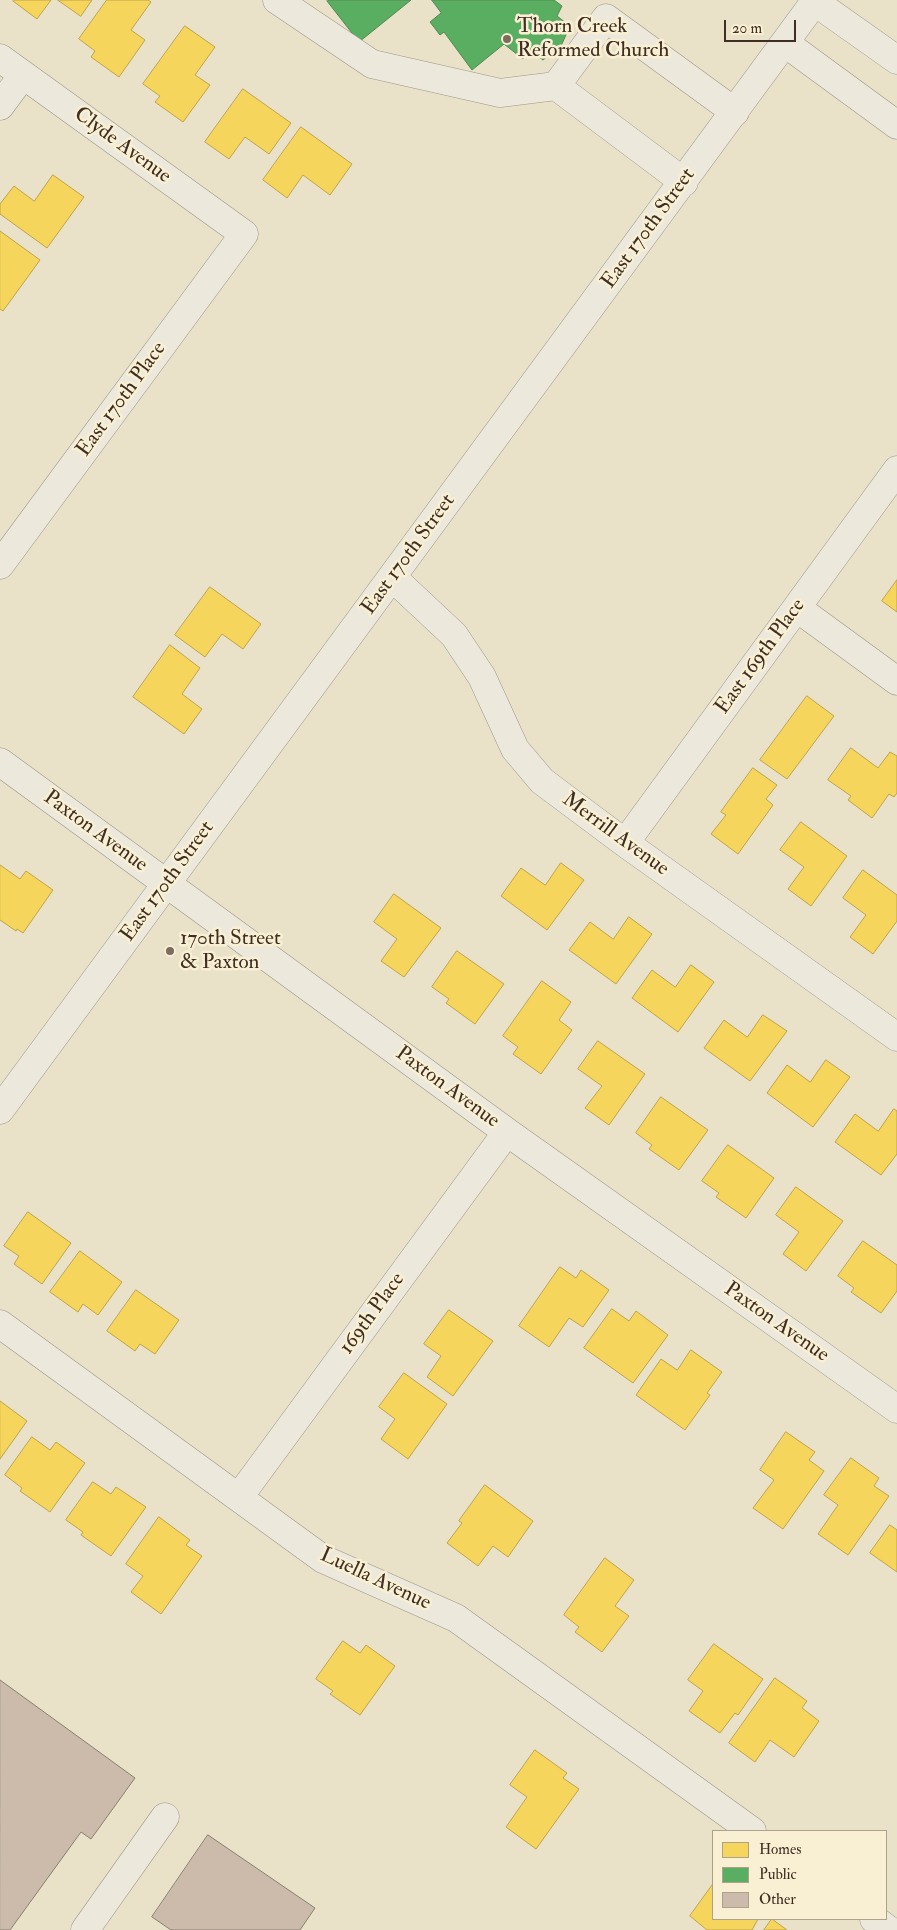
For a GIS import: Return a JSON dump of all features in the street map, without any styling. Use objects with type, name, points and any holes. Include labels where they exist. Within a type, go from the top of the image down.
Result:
[{"type":"street","points":[[277,0],[372,64],[500,93],[556,86],[684,182]]},
{"type":"street","points":[[816,1],[897,60]]},
{"type":"street","name":"East 170th Street","points":[[0,1110],[816,1]]},
{"type":"street","points":[[556,86],[604,9],[735,112]]},
{"type":"street","points":[[785,43],[897,125]]},
{"type":"street","name":"Clyde Avenue","points":[[0,58],[244,234]]},
{"type":"street","points":[[0,106],[23,75]]},
{"type":"street","name":"East 170th Place","points":[[0,565],[244,234]]},
{"type":"street","name":"East 169th Place","points":[[625,843],[897,470]]},
{"type":"street","name":"Merrill Avenue","points":[[392,577],[454,635],[482,677],[515,749],[542,781],[625,843],[897,1037]]},
{"type":"street","points":[[797,608],[897,680]]},
{"type":"street","name":"Paxton Avenue","points":[[0,762],[507,1132],[897,1409]]},
{"type":"street","name":"169th Place","points":[[239,1496],[507,1132]]},
{"type":"street","name":"Luella Avenue","points":[[0,1324],[239,1496],[323,1559],[456,1618],[751,1830]]},
{"type":"street","points":[[85,1930],[165,1816]]},
{"type":"street","points":[[875,1920],[889,1930]]},
{"type":"building: Homes","points":[[14,0],[51,0],[37,19]]},
{"type":"building: Homes","points":[[58,0],[92,0],[81,16]]},
{"type":"building: Homes","points":[[107,0],[148,0],[151,2],[131,30],[145,40],[119,77],[91,57],[95,51],[79,39]]},
{"type":"building: Homes","points":[[185,26],[215,47],[195,75],[210,85],[183,122],[155,102],[160,96],[143,84]]},
{"type":"building: Homes","points":[[243,89],[291,123],[269,154],[245,137],[229,159],[205,142]]},
{"type":"building: Homes","points":[[301,127],[352,164],[330,195],[303,175],[287,198],[263,180]]},
{"type":"building: Homes","points":[[53,175],[84,197],[47,248],[0,214],[0,204],[14,186],[34,201]]},
{"type":"building: Homes","points":[[0,231],[40,260],[3,311],[0,309]]},
{"type":"building: Homes","points":[[897,580],[897,612],[882,601]]},
{"type":"building: Homes","points":[[210,587],[261,624],[243,649],[222,634],[205,657],[175,635]]},
{"type":"building: Homes","points":[[170,645],[200,668],[182,694],[202,709],[184,734],[133,697]]},
{"type":"building: Homes","points":[[807,696],[834,716],[787,779],[760,760]]},
{"type":"building: Homes","points":[[851,748],[878,768],[890,752],[897,756],[897,793],[894,797],[889,794],[872,818],[848,800],[851,796],[828,780]]},
{"type":"building: Homes","points":[[753,768],[777,785],[766,799],[773,805],[738,854],[711,834],[726,815],[721,812]]},
{"type":"building: Homes","points":[[801,822],[847,856],[811,906],[788,889],[804,867],[780,850]]},
{"type":"building: Homes","points":[[561,863],[584,880],[547,930],[501,896],[521,868],[545,885]]},
{"type":"building: Homes","points":[[0,865],[20,879],[26,871],[53,890],[23,933],[17,929],[16,931],[0,920]]},
{"type":"building: Homes","points":[[863,870],[897,895],[897,921],[873,954],[850,937],[866,915],[843,898]]},
{"type":"building: Homes","points":[[394,894],[441,928],[404,977],[381,961],[397,939],[374,922]]},
{"type":"building: Homes","points":[[629,917],[652,934],[616,984],[569,950],[590,922],[613,939]]},
{"type":"building: Homes","points":[[457,951],[504,984],[475,1024],[446,1003],[449,999],[432,987]]},
{"type":"building: Homes","points":[[691,965],[714,982],[678,1032],[632,998],[652,970],[675,987]]},
{"type":"building: Homes","points":[[542,981],[571,1002],[559,1020],[572,1030],[541,1074],[513,1054],[518,1047],[503,1036]]},
{"type":"building: Homes","points":[[763,1015],[787,1031],[750,1081],[704,1048],[724,1020],[747,1037]]},
{"type":"building: Homes","points":[[598,1041],[645,1074],[609,1125],[585,1108],[602,1086],[578,1069]]},
{"type":"building: Homes","points":[[826,1060],[850,1077],[813,1127],[767,1093],[787,1065],[810,1082]]},
{"type":"building: Homes","points":[[661,1097],[708,1130],[679,1170],[649,1149],[652,1145],[636,1133]]},
{"type":"building: Homes","points":[[894,1109],[897,1111],[897,1154],[881,1175],[835,1142],[855,1114],[878,1131]]},
{"type":"building: Homes","points":[[728,1145],[774,1178],[746,1218],[716,1197],[719,1193],[702,1181]]},
{"type":"building: Homes","points":[[796,1187],[843,1221],[806,1271],[783,1254],[799,1232],[776,1215]]},
{"type":"building: Homes","points":[[28,1212],[71,1243],[42,1284],[14,1264],[19,1256],[4,1246]]},
{"type":"building: Homes","points":[[863,1241],[897,1265],[897,1291],[881,1313],[851,1292],[854,1288],[838,1276]]},
{"type":"building: Homes","points":[[80,1251],[122,1282],[98,1315],[83,1304],[78,1312],[50,1292]]},
{"type":"building: Homes","points":[[560,1267],[576,1278],[581,1270],[609,1290],[583,1327],[569,1318],[549,1347],[519,1326]]},
{"type":"building: Homes","points":[[136,1290],[179,1320],[155,1354],[140,1344],[135,1351],[107,1331]]},
{"type":"building: Homes","points":[[612,1309],[629,1321],[636,1311],[668,1335],[633,1383],[584,1348]]},
{"type":"building: Homes","points":[[449,1310],[493,1341],[453,1396],[427,1377],[441,1356],[424,1344]]},
{"type":"building: Homes","points":[[691,1350],[722,1372],[707,1393],[710,1395],[685,1430],[636,1395],[661,1359],[677,1370]]},
{"type":"building: Homes","points":[[404,1373],[447,1404],[408,1459],[381,1439],[395,1419],[379,1407]]},
{"type":"building: Homes","points":[[0,1401],[27,1421],[0,1459]]},
{"type":"building: Homes","points":[[786,1432],[815,1452],[809,1460],[824,1471],[783,1529],[753,1508],[774,1480],[760,1470]]},
{"type":"building: Homes","points":[[32,1437],[50,1450],[56,1442],[85,1463],[50,1512],[20,1491],[22,1488],[5,1475]]},
{"type":"building: Homes","points":[[851,1458],[879,1478],[874,1486],[889,1496],[848,1555],[818,1534],[838,1505],[824,1495]]},
{"type":"building: Homes","points":[[93,1482],[111,1494],[116,1487],[146,1507],[111,1556],[81,1535],[83,1532],[66,1520]]},
{"type":"building: Homes","points":[[485,1485],[533,1521],[508,1557],[493,1546],[478,1566],[447,1543],[462,1523],[459,1521]]},
{"type":"building: Homes","points":[[159,1517],[190,1540],[186,1545],[202,1556],[161,1614],[131,1592],[143,1576],[126,1564]]},
{"type":"building: Homes","points":[[890,1525],[897,1530],[897,1572],[870,1553]]},
{"type":"building: Homes","points":[[605,1558],[634,1580],[615,1606],[629,1616],[602,1652],[575,1632],[579,1627],[564,1615]]},
{"type":"building: Homes","points":[[343,1641],[360,1653],[366,1645],[395,1666],[360,1715],[330,1694],[333,1691],[316,1679]]},
{"type":"building: Homes","points":[[714,1644],[763,1679],[738,1715],[735,1713],[720,1733],[689,1711],[703,1691],[688,1680]]},
{"type":"building: Homes","points":[[775,1678],[807,1701],[802,1708],[819,1721],[794,1757],[770,1740],[755,1762],[729,1743]]},
{"type":"building: Homes","points":[[535,1750],[567,1773],[563,1778],[579,1789],[536,1849],[506,1827],[527,1797],[510,1785]]},
{"type":"building: Homes","points":[[712,1885],[712,1920],[757,1920],[752,1930],[707,1930],[690,1916]]},
{"type":"building: Homes","points":[[771,1920],[773,1920],[787,1930],[764,1930]]},
{"type":"building: Public","points":[[328,0],[411,0],[359,42]]},
{"type":"building: Public","name":"Thorn Creek Reformed Church","points":[[432,0],[554,0],[562,6],[557,16],[570,26],[561,46],[543,60],[531,51],[523,59],[504,44],[472,70],[444,32],[440,35],[430,22],[441,13]]},
{"type":"building: Other","points":[[0,1680],[135,1778],[91,1839],[81,1832],[10,1930],[0,1930]]},
{"type":"building: Other","points":[[208,1835],[315,1908],[300,1930],[171,1930],[152,1917]]},
{"type":"place","name":"Thorn Creek Reformed Church","points":[[507,39]]},
{"type":"place","name":"170th Street & Paxton","points":[[170,951]]}]
